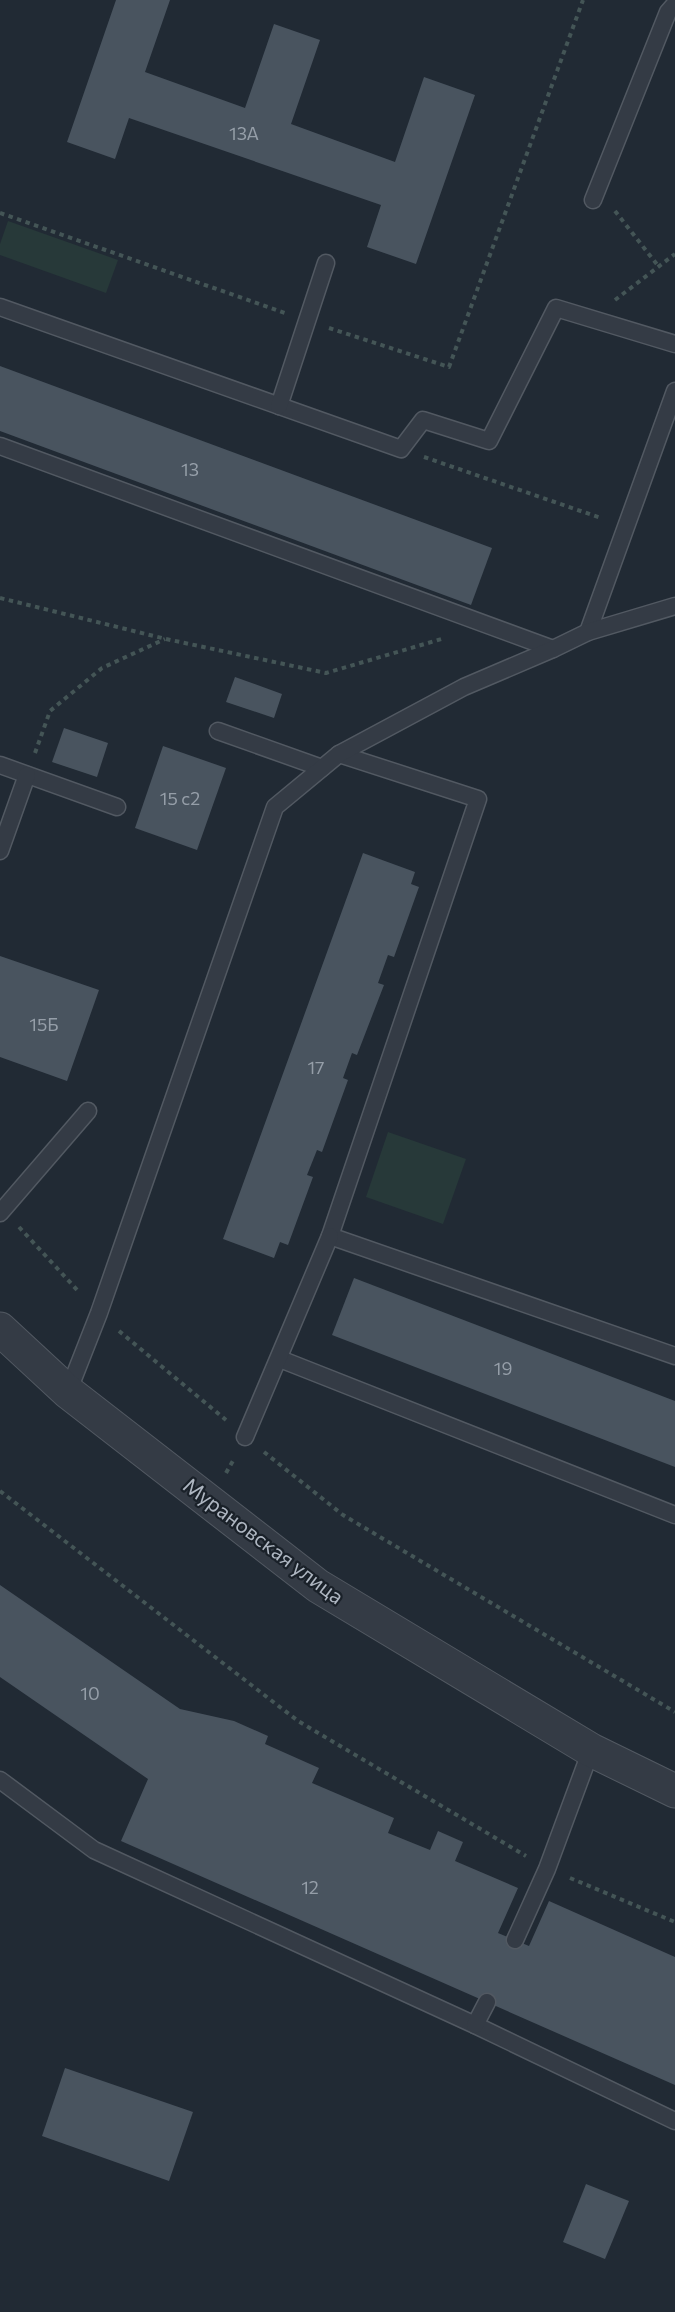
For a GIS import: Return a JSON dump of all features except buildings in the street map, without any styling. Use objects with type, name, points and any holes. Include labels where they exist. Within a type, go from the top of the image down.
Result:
[{"type":"street","name":"Мурановская улица","points":[[0,1329],[68,1392],[211,1500],[318,1586],[591,1750],[675,1791]]},
{"type":"lane","points":[[593,200],[668,12],[675,4]]},
{"type":"lane","points":[[279,406],[326,263]]},
{"type":"lane","points":[[0,307],[401,449],[423,420],[489,441],[556,308],[675,344]]},
{"type":"lane","points":[[588,632],[675,391]]},
{"type":"lane","points":[[0,446],[553,649]]},
{"type":"lane","points":[[68,1392],[99,1313],[274,807],[339,754],[464,687],[588,632],[675,606]]},
{"type":"lane","points":[[218,731],[322,768]]},
{"type":"lane","points":[[246,1437],[330,1236],[478,799],[339,754]]},
{"type":"lane","points":[[0,765],[117,807]]},
{"type":"lane","points":[[0,850],[27,775]]},
{"type":"lane","points":[[1,1211],[88,1112]]},
{"type":"lane","points":[[330,1236],[675,1356]]},
{"type":"lane","points":[[279,1359],[675,1515]]},
{"type":"lane","points":[[514,1940],[547,1869],[591,1750]]},
{"type":"lane","points":[[0,1780],[94,1850],[475,2025],[675,2121]]},
{"type":"lane","points":[[475,2025],[487,2002]]},
{"type":"path","points":[[0,213],[307,321],[449,367],[583,0]]},
{"type":"path","points":[[593,200],[617,212],[659,267]]},
{"type":"path","points":[[591,319],[675,254]]},
{"type":"path","points":[[401,449],[626,527]]},
{"type":"path","points":[[0,598],[166,639],[326,673],[489,625]]},
{"type":"path","points":[[27,775],[50,711],[102,668],[166,639]]},
{"type":"path","points":[[1,1211],[99,1313],[343,1515],[675,1712]]},
{"type":"path","points":[[211,1500],[246,1437]]},
{"type":"path","points":[[0,1491],[298,1721],[547,1869],[675,1922]]},
{"type":"shaded area","points":[[8,221],[118,260],[106,293],[0,255],[0,244]]},
{"type":"shaded area","points":[[388,1132],[466,1159],[443,1224],[366,1197]]}]
